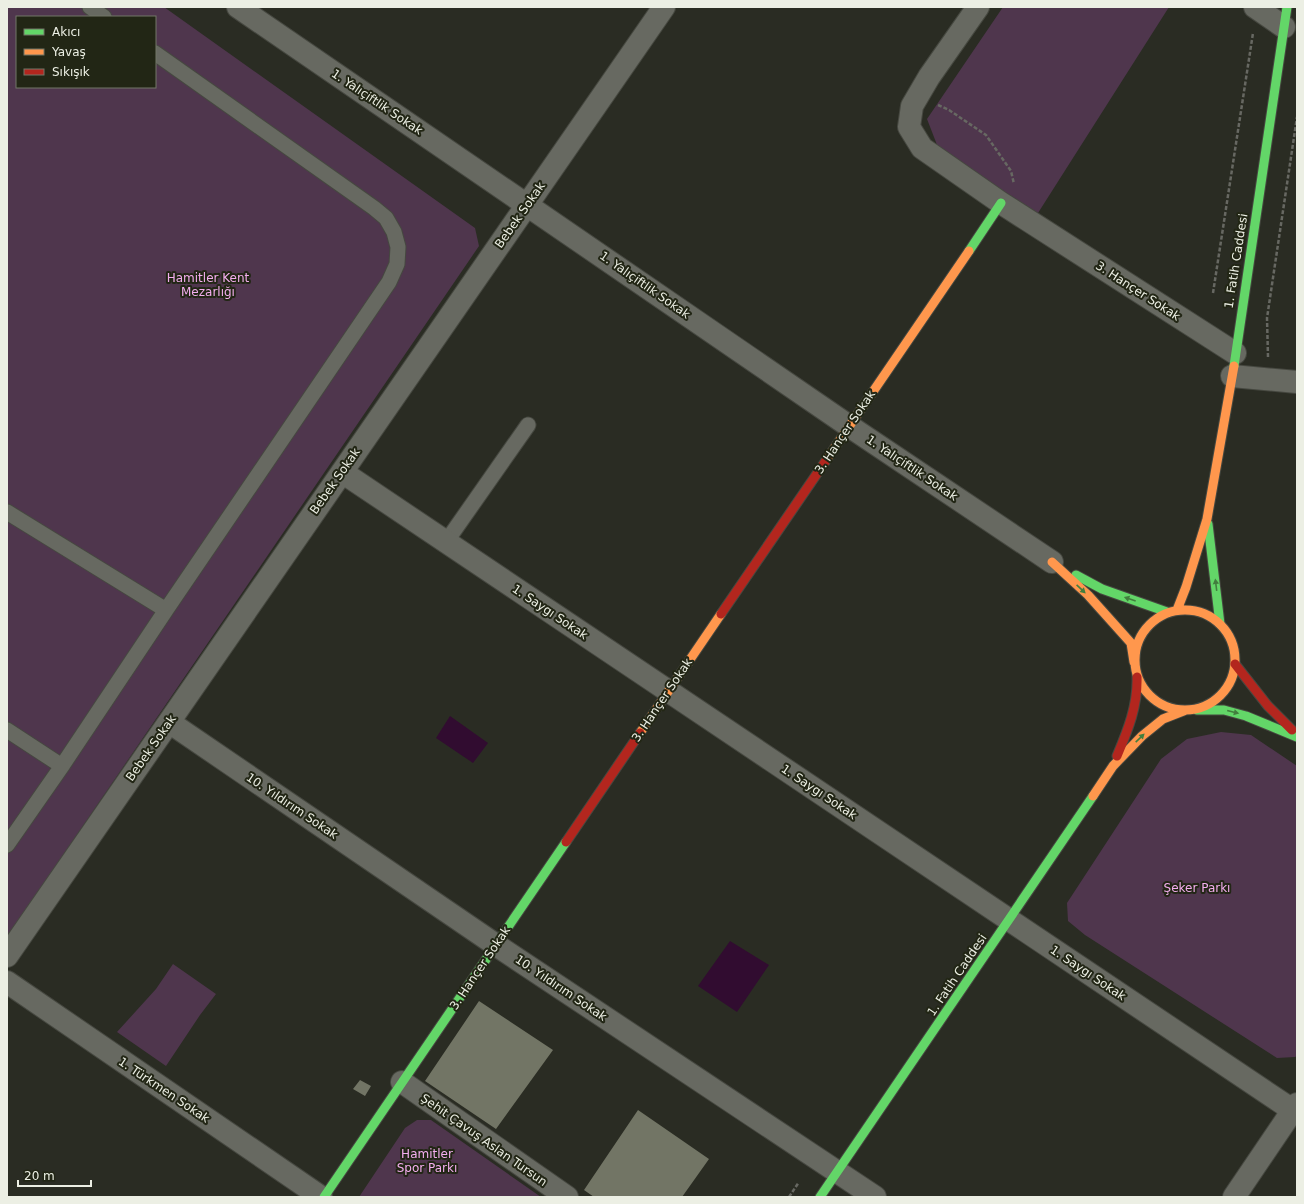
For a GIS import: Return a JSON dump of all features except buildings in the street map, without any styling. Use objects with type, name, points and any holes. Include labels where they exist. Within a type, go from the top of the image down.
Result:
[{"type":"street","name":"Bebek Sokak","points":[[7,956],[664,7]]},
{"type":"street","name":"3. Hançer Sokak","points":[[978,7],[929,77],[912,106],[909,127],[922,148],[1008,197],[1235,353]]},
{"type":"street","name":"1. Yalıçiftlik Sokak","points":[[247,9],[849,426],[1052,562]]},
{"type":"street","points":[[1255,17],[1285,17]]},
{"type":"street","name":"1. Fatih Caddesi","points":[[1207,519],[1232,376],[1285,17]]},
{"type":"street","name":"3. Hançer Sokak","points":[[323,1197],[849,426],[1008,197]]},
{"type":"street","points":[[1232,376],[1297,382]]},
{"type":"street","name":"1. Saygı Sokak","points":[[342,472],[1009,920],[1296,1109]]},
{"type":"street","points":[[1177,610],[1186,587],[1207,519]]},
{"type":"street","points":[[1207,519],[1220,624]]},
{"type":"street","points":[[1052,562],[1102,589],[1167,612]]},
{"type":"street","points":[[1052,562],[1088,595],[1131,643],[1138,689],[1128,731],[1113,766]]},
{"type":"street","points":[[1113,766],[1142,736],[1163,719],[1206,705],[1217,698],[1226,689],[1232,677],[1235,664],[1234,650],[1229,636],[1220,624],[1209,615],[1195,610],[1181,609],[1167,612],[1154,620],[1143,632],[1136,646],[1134,662]]},
{"type":"street","points":[[1235,664],[1268,706],[1297,736]]},
{"type":"street","points":[[1137,677],[1145,691],[1156,702],[1171,708],[1190,710],[1224,710],[1246,716],[1297,736]]},
{"type":"street","name":"10. Yıldırım Sokak","points":[[169,722],[496,945],[875,1197]]},
{"type":"street","name":"1. Fatih Caddesi","points":[[820,1197],[1113,766]]},
{"type":"street","name":"1. Türkmen Sokak","points":[[7,982],[323,1197]]},
{"type":"street","name":"Şehit Çavuş Aslan Tursun","points":[[402,1082],[567,1197]]},
{"type":"street","points":[[1234,1197],[1296,1109]]},
{"type":"lane","points":[[90,7],[103,16]]},
{"type":"lane","points":[[7,844],[62,766],[389,282],[397,264],[398,247],[394,232],[386,218],[156,54]]},
{"type":"lane","points":[[446,542],[528,425]]},
{"type":"lane","points":[[7,512],[166,610]]},
{"type":"lane","points":[[7,730],[62,766]]},
{"type":"path","points":[[1213,293],[1255,17]]},
{"type":"path","points":[[938,105],[949,110],[986,135],[1011,171],[1008,197]]},
{"type":"path","points":[[1268,379],[1267,318],[1297,117]]},
{"type":"green space","name":"Hamitler Kent Mezarlığı","points":[[7,7],[164,7],[475,228],[479,246],[7,937]]},
{"type":"green space","points":[[1003,7],[1169,7],[1038,213],[939,150],[927,119]]},
{"type":"green space","name":"Şeker Parkı","points":[[1221,732],[1251,735],[1297,766],[1297,1056],[1295,1057],[1277,1058],[1085,935],[1068,921],[1067,903],[1161,759],[1187,739]]},
{"type":"green space","points":[[173,964],[216,994],[166,1066],[117,1032],[156,989]]},
{"type":"green space","name":"Hamitler Spor Parkı","points":[[417,1120],[431,1120],[541,1197],[359,1197],[405,1128]]},
{"type":"shaded area","points":[[450,716],[488,743],[473,763],[436,738]]},
{"type":"shaded area","points":[[730,941],[769,965],[737,1012],[698,986]]},
{"type":"traffic: fast","points":[[1234,366],[1287,7]]},
{"type":"traffic: fast","points":[[969,251],[1001,203]]},
{"type":"traffic: fast","points":[[1208,524],[1220,624]]},
{"type":"traffic: fast","points":[[1076,575],[1102,589],[1167,612]]},
{"type":"traffic: fast","points":[[1197,710],[1224,710],[1246,716],[1297,737]]},
{"type":"traffic: fast","points":[[820,1197],[1093,796]]},
{"type":"traffic: fast","points":[[324,1197],[566,842]]},
{"type":"traffic: slow","points":[[827,459],[969,251]]},
{"type":"traffic: slow","points":[[1177,610],[1186,587],[1207,519],[1234,366]]},
{"type":"traffic: slow","points":[[1052,562],[1088,595],[1131,643],[1134,662]]},
{"type":"traffic: slow","points":[[1185,610],[1195,611],[1213,618],[1227,632],[1234,650],[1235,660],[1234,670],[1227,688],[1213,702],[1195,709],[1185,710],[1175,709],[1157,702],[1143,688],[1136,670],[1135,660],[1136,650],[1143,632],[1157,618],[1175,611],[1185,610]]},
{"type":"traffic: slow","points":[[640,733],[721,614]]},
{"type":"traffic: slow","points":[[1093,796],[1113,766],[1142,736],[1163,719],[1186,710]]},
{"type":"traffic: jam","points":[[721,614],[827,459]]},
{"type":"traffic: jam","points":[[1235,664],[1268,706],[1292,730]]},
{"type":"traffic: jam","points":[[1117,756],[1134,707],[1137,677]]},
{"type":"traffic: jam","points":[[566,842],[640,733]]}]
